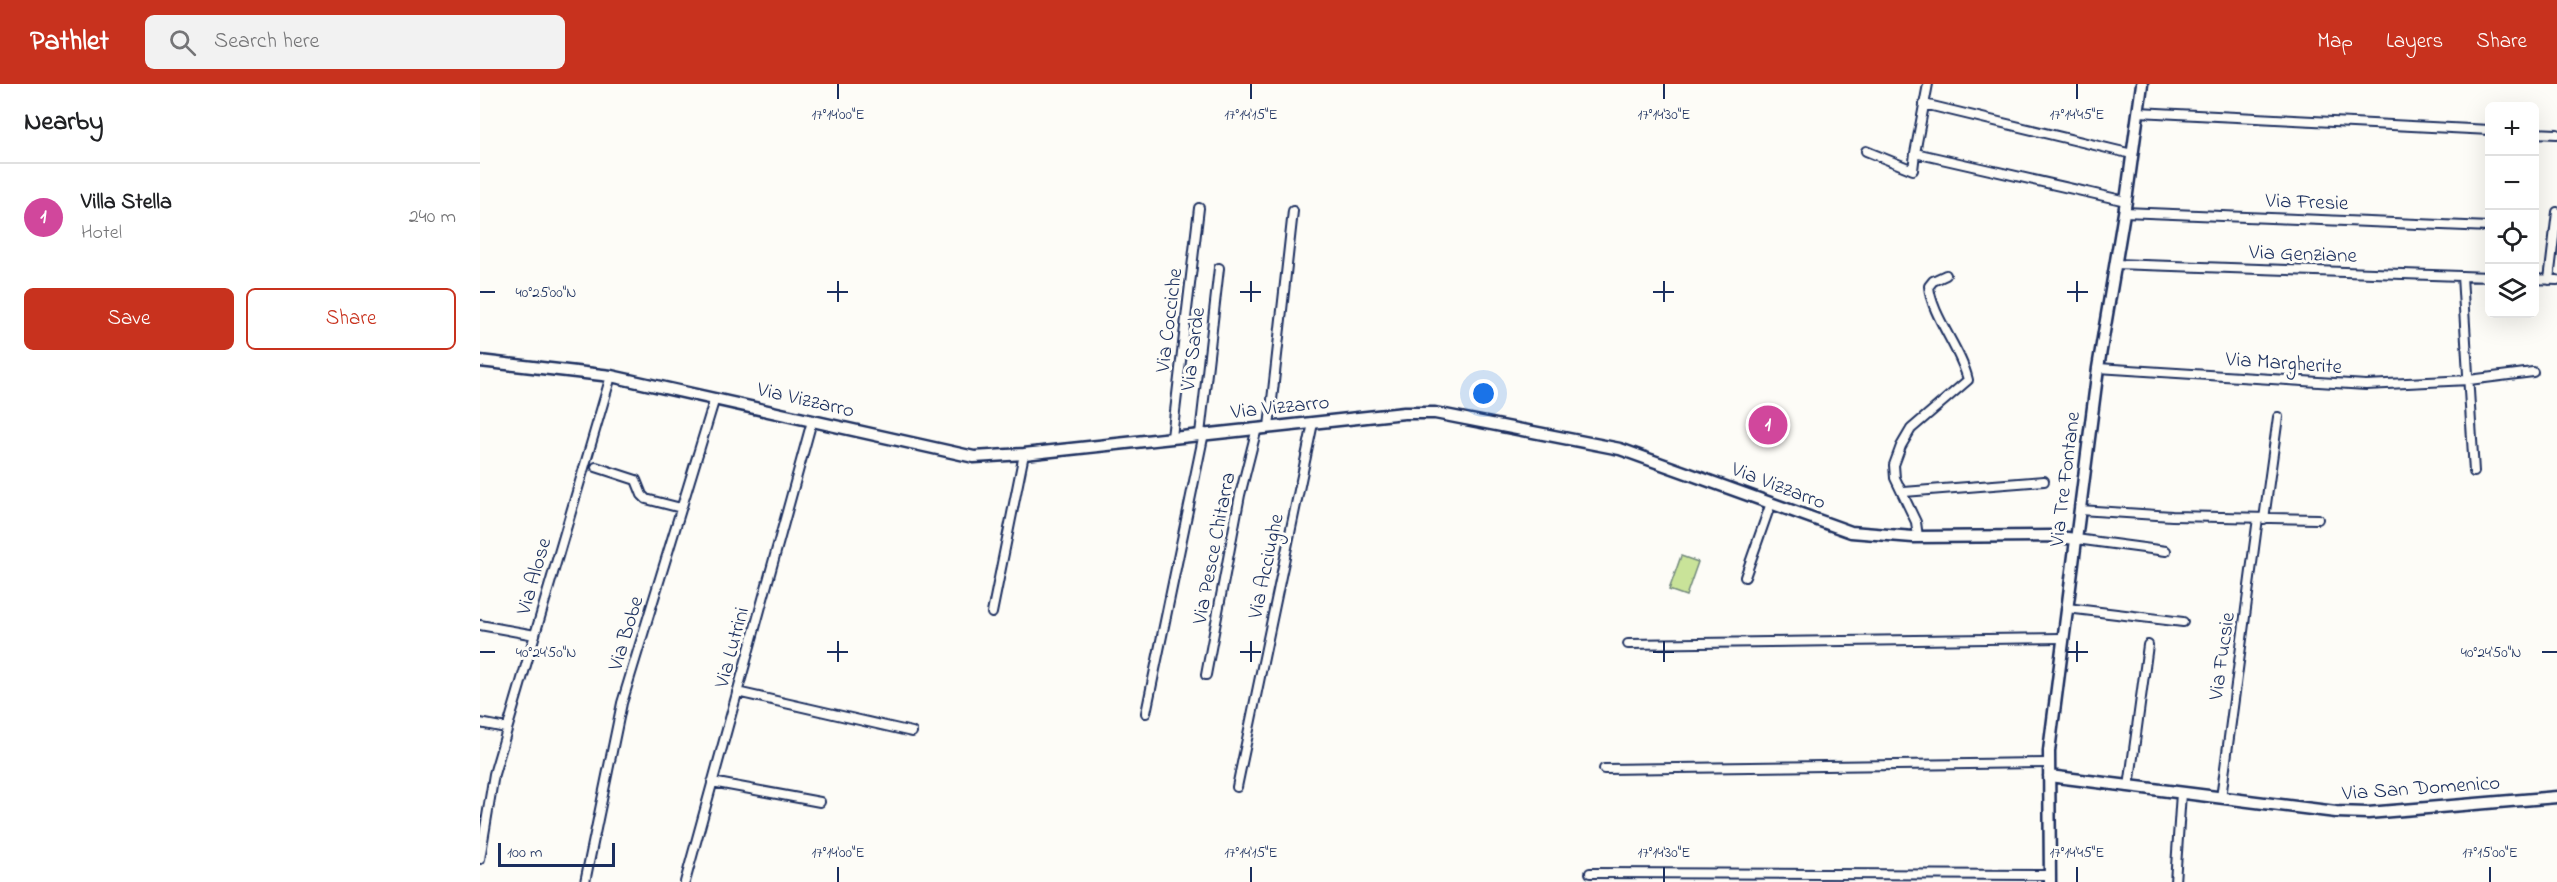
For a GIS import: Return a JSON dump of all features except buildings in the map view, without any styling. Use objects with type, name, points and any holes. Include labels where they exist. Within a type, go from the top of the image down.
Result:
[{"type":"street","points":[[1866,151],[1913,170],[1928,84]]},
{"type":"street","name":"Via Tre Fontane","points":[[2050,879],[2049,763],[2062,638],[2098,368],[2139,112],[2139,85]]},
{"type":"street","points":[[1924,104],[2132,154]]},
{"type":"street","points":[[2139,112],[2485,130]]},
{"type":"street","points":[[2539,133],[2557,134]]},
{"type":"street","name":"Via Fresie","points":[[1915,153],[2125,206],[2485,227]]},
{"type":"street","name":"Via Cocciche","points":[[1172,437],[1199,208]]},
{"type":"street","name":"Via Pesce Chitarra","points":[[1206,675],[1240,495],[1263,428],[1293,211]]},
{"type":"street","points":[[2553,280],[2557,212]]},
{"type":"street","name":"Via Genziane","points":[[2115,264],[2485,278]]},
{"type":"street","name":"Via Sarde","points":[[1146,713],[1202,434],[1220,268]]},
{"type":"street","points":[[1918,537],[1916,522],[1893,471],[1901,446],[1911,429],[1968,380],[1957,351],[1930,297],[1929,286],[1933,281],[1946,275]]},
{"type":"street","points":[[2462,276],[2474,472]]},
{"type":"street","name":"Via Vizzarro","points":[[480,361],[611,376],[974,457],[1024,454],[1421,412],[1435,413],[1620,449],[1851,532],[1918,537],[2050,536],[2076,539]]},
{"type":"street","name":"Via Margherite","points":[[2098,368],[2366,385],[2469,380],[2533,372]]},
{"type":"street","name":"Via Alose","points":[[480,859],[483,823],[494,774],[611,376]]},
{"type":"street","name":"Via Bobe","points":[[585,882],[622,704],[715,398]]},
{"type":"street","name":"Via Fucsie","points":[[2221,798],[2261,518],[2278,417]]},
{"type":"street","name":"Via Lutrini","points":[[685,882],[812,421]]},
{"type":"street","name":"Via Acciughe","points":[[1237,787],[1313,423]]},
{"type":"street","points":[[993,613],[1024,454]]},
{"type":"street","points":[[596,467],[636,480],[646,499],[681,508]]},
{"type":"street","points":[[1904,492],[2044,481]]},
{"type":"street","points":[[1744,577],[1771,503]]},
{"type":"street","points":[[2080,510],[2318,519]]},
{"type":"street","points":[[2076,539],[2166,551]]},
{"type":"street","points":[[2067,608],[2183,622]]},
{"type":"street","points":[[480,625],[535,634]]},
{"type":"street","points":[[1628,644],[2062,638]]},
{"type":"street","points":[[2129,787],[2148,645]]},
{"type":"street","points":[[737,692],[912,732]]},
{"type":"street","points":[[480,723],[507,728]]},
{"type":"street","points":[[1604,769],[2049,763]]},
{"type":"street","name":"Via San Domenico","points":[[2049,776],[2336,812],[2368,813],[2557,797]]},
{"type":"street","points":[[712,782],[820,802]]},
{"type":"street","points":[[2175,882],[2181,793]]},
{"type":"street","points":[[1590,873],[2050,879]]},
{"type":"green space","points":[[1681,556],[1698,562],[1686,596],[1669,590]]},
{"type":"place","name":"Villa Stella","points":[[1768,425]]}]
